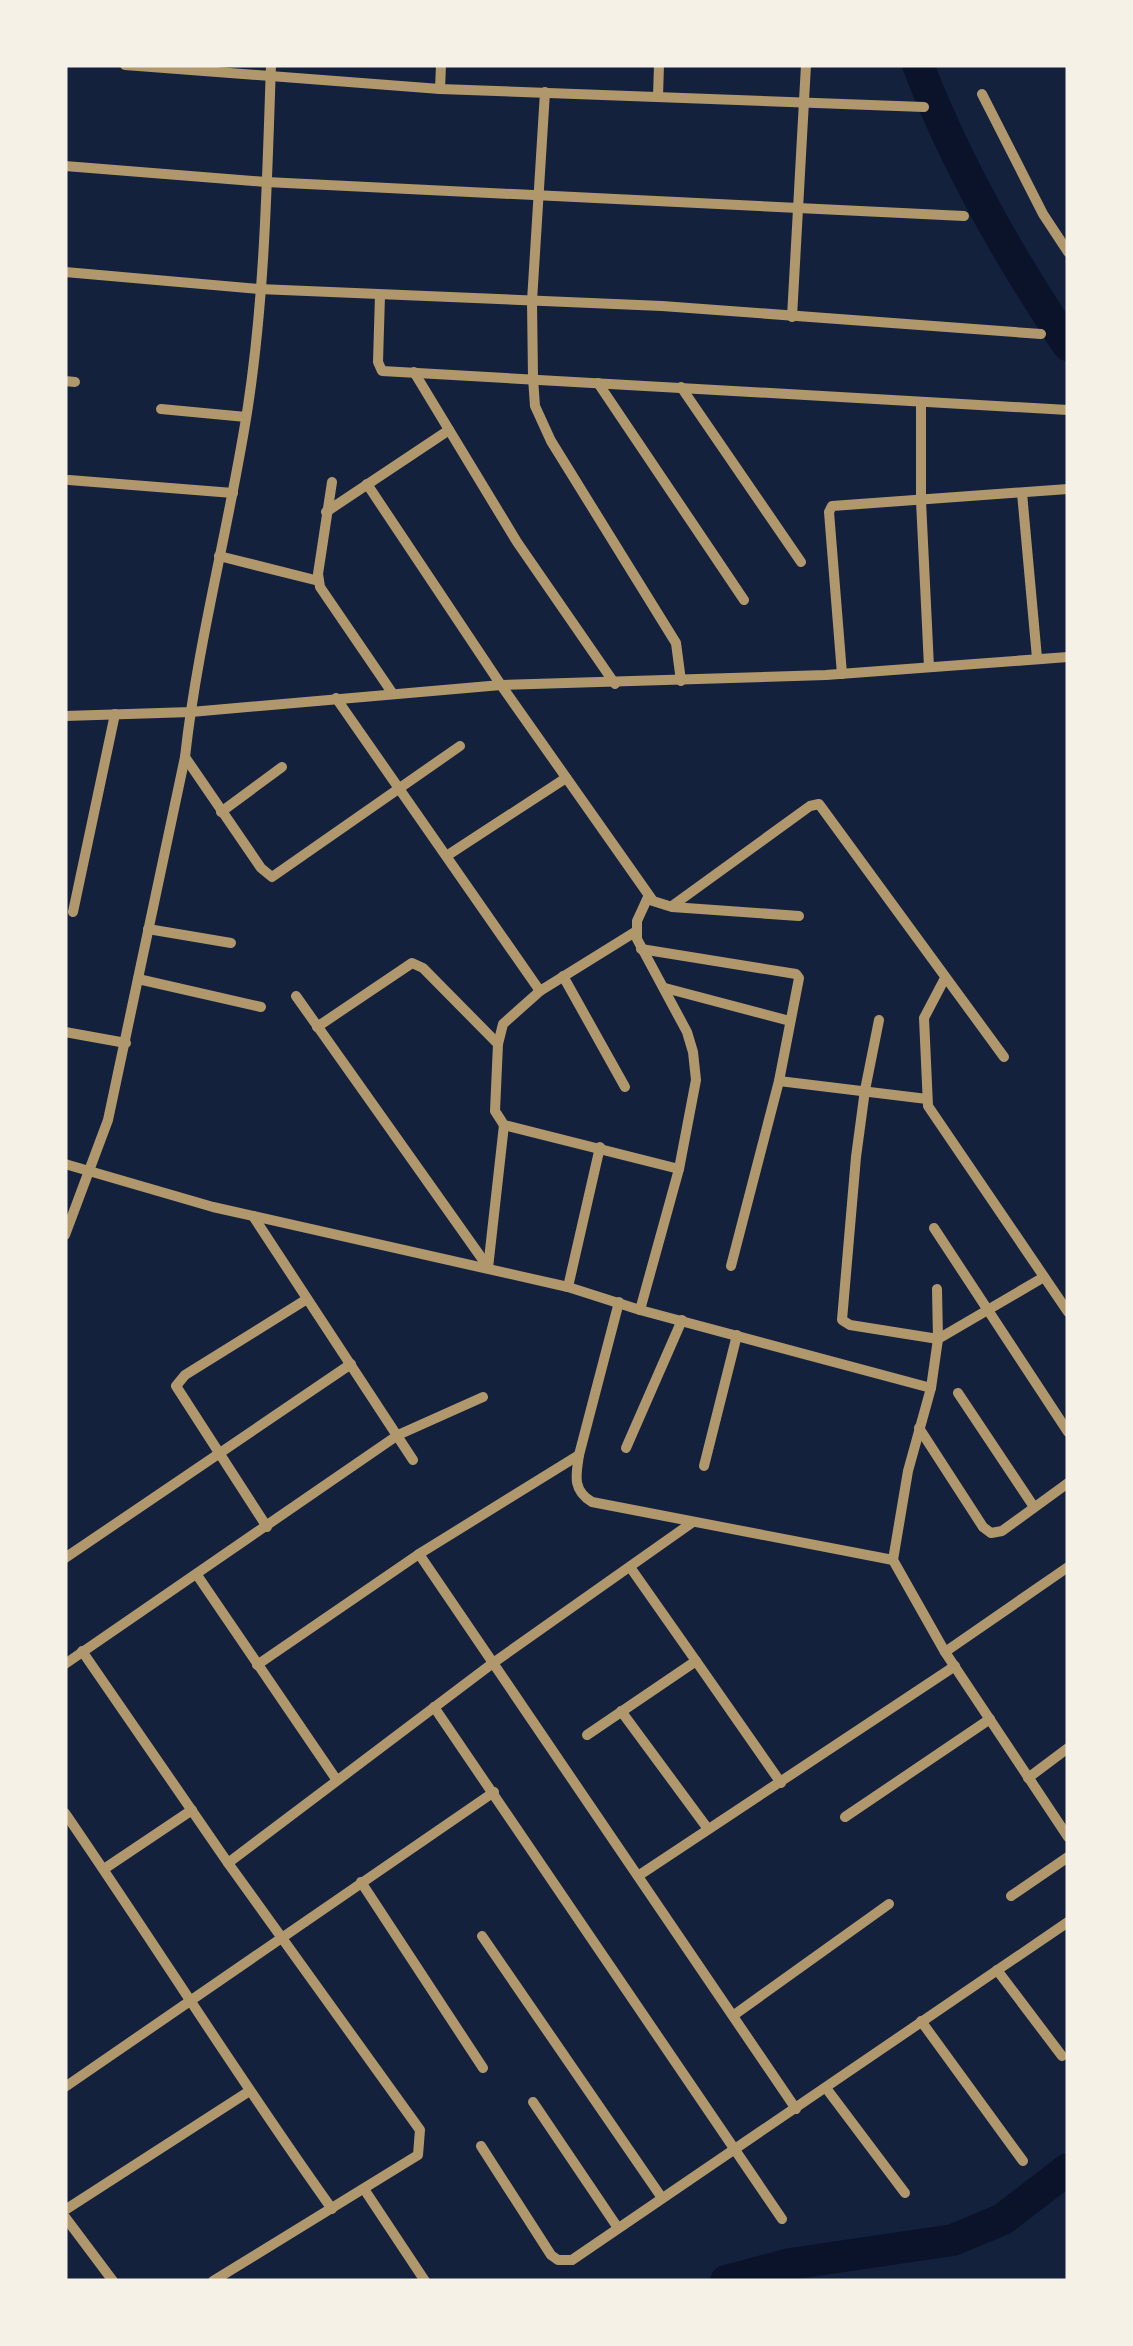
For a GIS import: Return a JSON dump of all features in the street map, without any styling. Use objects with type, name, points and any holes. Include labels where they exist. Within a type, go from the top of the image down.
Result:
[{"type":"street","points":[[125,65],[271,70],[440,88],[924,107]]},
{"type":"street","points":[[440,88],[441,65]]},
{"type":"street","points":[[658,96],[659,65]]},
{"type":"street","points":[[792,317],[806,65]]},
{"type":"street","points":[[65,1235],[108,1120],[126,1043],[185,757],[233,493],[246,417],[259,289],[271,70]]},
{"type":"street","points":[[545,92],[532,301],[535,406],[551,441],[676,643],[681,681]]},
{"type":"street","points":[[982,94],[1043,214],[1068,252]]},
{"type":"street","points":[[65,166],[266,182],[964,216]]},
{"type":"street","points":[[65,272],[259,289],[532,301],[1042,334]]},
{"type":"street","points":[[380,294],[378,368],[382,371],[1068,410]]},
{"type":"street","points":[[414,372],[517,542],[616,684]]},
{"type":"street","points":[[598,384],[744,600]]},
{"type":"street","points":[[681,387],[801,562]]},
{"type":"street","points":[[921,403],[921,501],[930,668]]},
{"type":"street","points":[[161,409],[246,417]]},
{"type":"street","points":[[326,512],[449,430]]},
{"type":"street","points":[[68,480],[233,493]]},
{"type":"street","points":[[332,482],[319,581],[394,694]]},
{"type":"street","points":[[367,484],[648,897],[658,904],[672,906],[799,916]]},
{"type":"street","points":[[842,674],[829,509],[838,504],[1068,489]]},
{"type":"street","points":[[1022,493],[1037,658]]},
{"type":"street","points":[[219,556],[319,581]]},
{"type":"street","points":[[65,716],[191,712],[501,685],[842,674],[1068,657]]},
{"type":"street","points":[[336,698],[540,991]]},
{"type":"street","points":[[73,912],[115,714]]},
{"type":"street","points":[[185,757],[261,868],[272,876],[460,746]]},
{"type":"street","points":[[222,812],[282,767]]},
{"type":"street","points":[[448,855],[566,778]]},
{"type":"street","points":[[672,906],[810,806],[819,804],[1004,1057]]},
{"type":"street","points":[[640,1310],[678,1169],[694,1096],[695,1065],[686,1032],[641,949],[636,932],[648,897]]},
{"type":"street","points":[[148,929],[231,943]]},
{"type":"street","points":[[488,1269],[504,1125],[495,1111],[498,1044],[503,1024],[540,991],[636,932]]},
{"type":"street","points":[[641,949],[796,974],[799,980],[779,1081],[731,1266]]},
{"type":"street","points":[[317,1027],[412,963],[423,968],[498,1044]]},
{"type":"street","points":[[563,976],[625,1087]]},
{"type":"street","points":[[946,978],[924,1018],[927,1099],[932,1114],[1068,1312]]},
{"type":"street","points":[[138,979],[261,1007]]},
{"type":"street","points":[[665,988],[790,1022]]},
{"type":"street","points":[[296,996],[488,1269]]},
{"type":"street","points":[[880,1020],[865,1090],[840,1315],[845,1323],[938,1339],[1044,1277]]},
{"type":"street","points":[[65,1032],[126,1043]]},
{"type":"street","points":[[779,1081],[927,1099]]},
{"type":"street","points":[[504,1125],[678,1169]]},
{"type":"street","points":[[568,1287],[600,1147]]},
{"type":"street","points":[[65,1164],[253,1216],[568,1287],[931,1388]]},
{"type":"street","points":[[253,1216],[413,1460]]},
{"type":"street","points":[[934,1228],[1068,1432]]},
{"type":"street","points":[[937,1289],[938,1339],[931,1388],[919,1428],[893,1560],[946,1652],[1068,1837]]},
{"type":"street","points":[[267,1527],[176,1386],[179,1380],[307,1300]]},
{"type":"street","points":[[619,1302],[579,1455],[575,1479],[583,1496],[592,1502],[893,1560]]},
{"type":"street","points":[[626,1448],[682,1320]]},
{"type":"street","points":[[704,1466],[737,1335]]},
{"type":"street","points":[[65,1558],[351,1364]]},
{"type":"street","points":[[958,1393],[1034,1507]]},
{"type":"street","points":[[65,1664],[398,1435],[483,1397]]},
{"type":"street","points":[[919,1428],[988,1531],[996,1534],[1068,1483]]},
{"type":"street","points":[[256,1665],[420,1554],[579,1455]]},
{"type":"street","points":[[228,1864],[492,1662],[693,1522]]},
{"type":"street","points":[[420,1554],[796,2108]]},
{"type":"street","points":[[630,1566],[781,1783]]},
{"type":"street","points":[[946,1652],[1068,1567]]},
{"type":"street","points":[[197,1575],[336,1779]]},
{"type":"street","points":[[82,1652],[228,1864],[420,2130],[418,2155],[213,2281]]},
{"type":"street","points":[[587,1735],[696,1661]]},
{"type":"street","points":[[638,1876],[955,1666]]},
{"type":"street","points":[[434,1706],[782,2219]]},
{"type":"street","points":[[622,1711],[708,1829]]},
{"type":"street","points":[[845,1818],[990,1719]]},
{"type":"street","points":[[1028,1778],[1068,1748]]},
{"type":"street","points":[[65,2087],[494,1792]]},
{"type":"street","points":[[104,1869],[192,1810]]},
{"type":"street","points":[[65,1813],[192,2000],[248,2092],[332,2209]]},
{"type":"street","points":[[1011,1896],[1068,1857]]},
{"type":"street","points":[[361,1882],[483,2068]]},
{"type":"street","points":[[734,2015],[889,1904]]},
{"type":"street","points":[[481,2146],[551,2254],[558,2260],[572,2260],[1068,1922]]},
{"type":"street","points":[[482,1936],[662,2198]]},
{"type":"street","points":[[997,1970],[1062,2056]]},
{"type":"street","points":[[921,2021],[1022,2161]]},
{"type":"street","points":[[826,2088],[905,2192]]},
{"type":"street","points":[[113,2281],[65,2214],[248,2092]]},
{"type":"street","points":[[533,2102],[618,2228]]},
{"type":"street","points":[[364,2190],[425,2281]]},
{"type":"waterway","points":[[918,65],[985,209],[1068,345]]},
{"type":"waterway","points":[[726,2281],[790,2264],[953,2240],[1003,2219],[1068,2169]]}]
